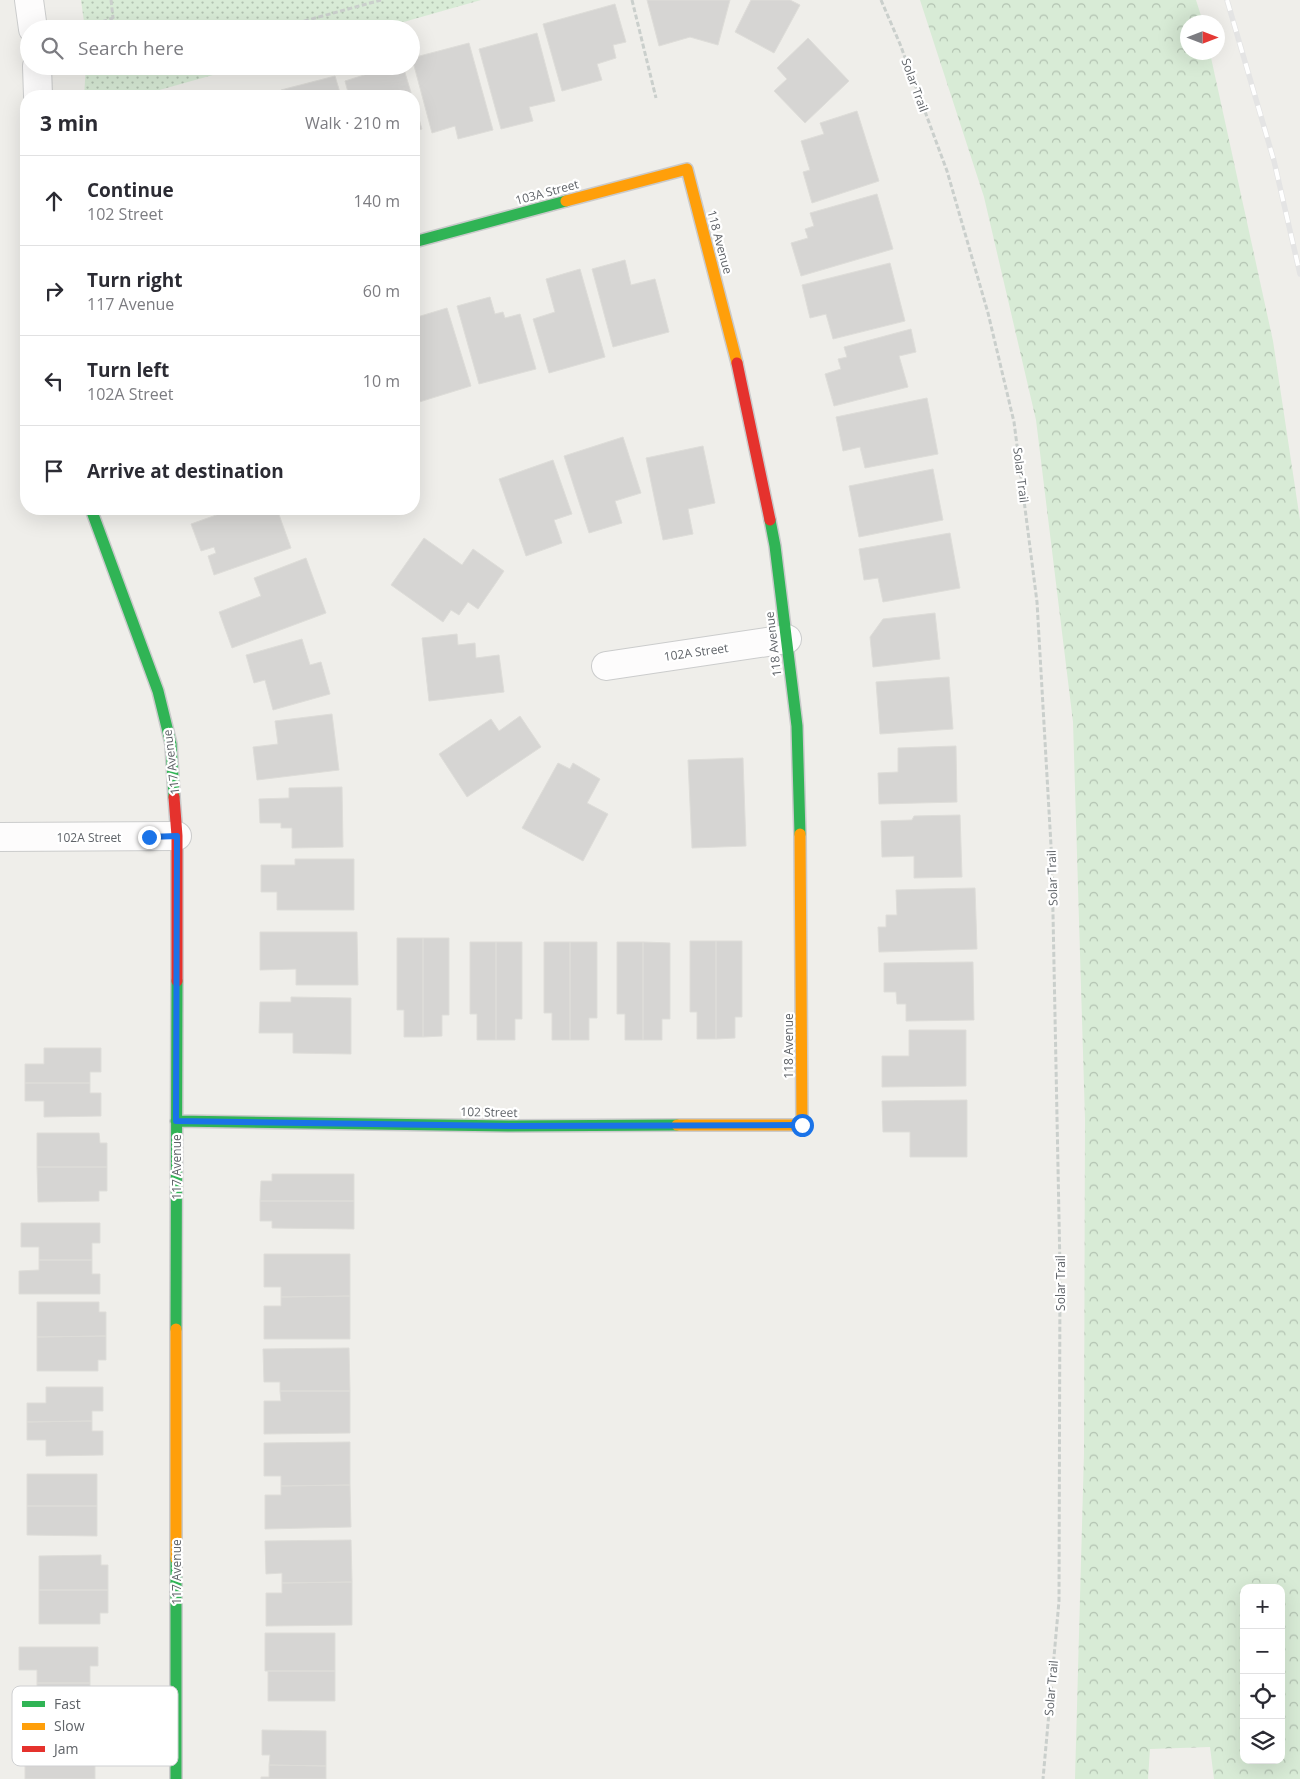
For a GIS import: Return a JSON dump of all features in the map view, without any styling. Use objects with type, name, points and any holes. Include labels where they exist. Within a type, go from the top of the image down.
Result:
[{"type":"street","points":[[29,0],[32,20]]},
{"type":"street","points":[[37,75],[38,90]]},
{"type":"street","name":"103A Street","points":[[420,240],[687,169]]},
{"type":"street","name":"118 Avenue","points":[[687,169],[732,339],[757,452],[775,546],[787,639],[798,745],[801,861],[802,1125]]},
{"type":"street","name":"117 Avenue","points":[[93,515],[158,691],[170,744],[177,836],[176,1686]]},
{"type":"street","name":"102A Street","points":[[606,666],[787,639]]},
{"type":"street","name":"102A Street","points":[[0,836],[177,836]]},
{"type":"street","name":"102 Street","points":[[176,1121],[508,1126],[802,1125]]},
{"type":"street","name":"117 Avenue","points":[[176,1766],[176,1779]]},
{"type":"path","points":[[107,20],[113,18],[112,0]]},
{"type":"path","points":[[308,20],[381,0]]},
{"type":"path","points":[[632,0],[656,98]]},
{"type":"path","name":"Solar Trail","points":[[881,0],[900,44],[947,171],[988,313],[1014,422],[1037,602],[1052,864],[1060,1269],[1059,1601],[1043,1779]]},
{"type":"green space","points":[[81,0],[481,0],[411,20],[84,20]]},
{"type":"green space","points":[[920,0],[1196,0],[1201,15],[1180,15],[1180,60],[1212,60],[1273,341],[1300,520],[1300,1779],[1214,1779],[1210,1747],[1150,1749],[1148,1779],[1075,1779],[1084,1453],[1085,1119],[1073,722],[1036,420],[984,197]]},
{"type":"green space","points":[[85,75],[213,75],[159,90],[84,90]]},
{"type":"building","points":[[647,0],[730,0],[718,45],[690,37],[659,46]]},
{"type":"building","points":[[751,0],[790,0],[800,5],[774,53],[735,32]]},
{"type":"building","points":[[615,4],[626,42],[613,45],[616,58],[597,64],[602,80],[562,91],[543,24]]},
{"type":"building","points":[[537,33],[555,101],[529,107],[533,121],[501,129],[479,49]]},
{"type":"building","points":[[808,38],[849,81],[805,123],[774,91],[787,79],[777,68]]},
{"type":"building","points":[[469,43],[493,130],[458,139],[455,126],[432,133],[417,75],[420,75],[420,56]]},
{"type":"building","points":[[364,75],[406,75],[410,90],[347,90],[345,81]]},
{"type":"building","points":[[335,76],[339,90],[281,90]]},
{"type":"building","points":[[857,111],[879,181],[812,203],[803,172],[810,170],[801,141],[824,134],[820,123]]},
{"type":"building","points":[[877,194],[893,249],[801,276],[791,243],[808,238],[805,229],[814,226],[810,213]]},
{"type":"building","points":[[625,260],[631,285],[655,279],[669,332],[613,347],[592,269]]},
{"type":"building","points":[[890,263],[905,321],[833,339],[826,314],[810,318],[802,285]]},
{"type":"building","points":[[580,269],[605,357],[549,373],[533,319],[555,312],[546,279]]},
{"type":"building","points":[[490,297],[495,314],[503,312],[505,318],[520,314],[536,369],[479,384],[457,306]]},
{"type":"building","points":[[447,308],[471,386],[420,402],[420,316]]},
{"type":"building","points":[[911,329],[916,352],[899,356],[908,387],[834,406],[825,374],[841,369],[838,359],[847,357],[844,347]]},
{"type":"building","points":[[927,398],[938,454],[865,468],[860,447],[843,451],[836,417]]},
{"type":"building","points":[[623,437],[641,493],[615,501],[622,523],[589,533],[564,456]]},
{"type":"building","points":[[703,446],[715,503],[688,509],[693,534],[663,540],[646,458]]},
{"type":"building","points":[[553,460],[572,514],[554,520],[562,543],[526,556],[499,479]]},
{"type":"building","points":[[933,469],[943,520],[859,537],[849,486]]},
{"type":"building","points":[[216,515],[279,515],[291,548],[214,575],[208,556],[216,553],[214,547],[201,551],[191,524]]},
{"type":"building","points":[[950,533],[960,588],[883,602],[878,578],[864,580],[859,549]]},
{"type":"building","points":[[424,538],[462,565],[473,549],[504,571],[478,609],[468,602],[459,615],[451,610],[443,622],[391,585]]},
{"type":"building","points":[[306,558],[326,613],[232,648],[219,612],[261,596],[254,578]]},
{"type":"building","points":[[935,613],[940,659],[873,667],[870,637],[883,619]]},
{"type":"building","points":[[457,634],[458,645],[475,643],[476,658],[499,655],[504,692],[429,701],[422,638]]},
{"type":"building","points":[[302,639],[310,665],[321,662],[330,694],[273,710],[265,680],[254,683],[246,655]]},
{"type":"building","points":[[949,677],[953,729],[880,734],[876,682]]},
{"type":"building","points":[[332,714],[339,770],[257,780],[253,747],[278,744],[275,721]]},
{"type":"building","points":[[520,716],[541,747],[467,797],[439,754],[491,719],[499,731]]},
{"type":"building","points":[[956,746],[957,802],[879,804],[878,773],[898,772],[898,748]]},
{"type":"building","points":[[743,758],[746,846],[692,848],[688,760]]},
{"type":"building","points":[[558,763],[570,769],[573,763],[600,779],[587,803],[608,814],[583,861],[522,828]]},
{"type":"building","points":[[342,787],[343,847],[292,848],[292,828],[281,828],[281,823],[260,823],[259,799],[289,798],[289,788]]},
{"type":"building","points":[[960,815],[962,877],[914,878],[914,856],[882,857],[881,821],[912,820],[914,816]]},
{"type":"building","points":[[295,859],[354,859],[354,910],[277,910],[277,892],[261,892],[261,865],[295,865]]},
{"type":"building","points":[[975,888],[977,949],[879,952],[878,927],[886,927],[886,915],[897,915],[896,890]]},
{"type":"building","points":[[260,932],[357,932],[358,985],[296,985],[296,969],[260,970]]},
{"type":"building","points":[[397,938],[423,938],[423,1037],[404,1037],[404,1010],[397,1010]]},
{"type":"building","points":[[423,938],[449,938],[449,1015],[442,1015],[442,1036],[423,1037]]},
{"type":"building","points":[[690,941],[716,941],[716,1039],[697,1039],[697,1012],[690,1012]]},
{"type":"building","points":[[716,941],[742,941],[742,1017],[735,1017],[735,1038],[716,1039]]},
{"type":"building","points":[[470,942],[496,942],[496,1040],[477,1040],[477,1014],[470,1014]]},
{"type":"building","points":[[496,942],[522,942],[522,1019],[515,1019],[515,1040],[496,1040]]},
{"type":"building","points":[[544,942],[570,942],[570,1040],[552,1040],[552,1013],[544,1013]]},
{"type":"building","points":[[570,942],[597,942],[597,1018],[589,1018],[589,1040],[570,1040]]},
{"type":"building","points":[[617,942],[643,942],[643,1040],[625,1040],[625,1014],[617,1014]]},
{"type":"building","points":[[643,942],[670,943],[670,1019],[662,1019],[662,1040],[643,1040]]},
{"type":"building","points":[[973,962],[974,1020],[906,1021],[906,1004],[897,1004],[896,992],[884,992],[884,963]]},
{"type":"building","points":[[291,997],[351,998],[351,1054],[293,1053],[293,1033],[259,1033],[260,1002],[291,1002]]},
{"type":"building","points":[[909,1030],[966,1030],[966,1086],[882,1087],[882,1056],[909,1056]]},
{"type":"building","points":[[44,1048],[101,1048],[101,1072],[90,1072],[90,1083],[25,1083],[25,1064],[44,1064]]},
{"type":"building","points":[[25,1083],[90,1083],[90,1093],[101,1093],[101,1116],[44,1117],[44,1101],[25,1101]]},
{"type":"building","points":[[967,1100],[967,1157],[910,1157],[910,1132],[883,1132],[882,1101]]},
{"type":"building","points":[[37,1133],[99,1133],[100,1143],[107,1143],[107,1167],[37,1167]]},
{"type":"building","points":[[37,1167],[107,1167],[107,1191],[99,1191],[99,1201],[38,1202]]},
{"type":"building","points":[[272,1174],[354,1174],[354,1201],[260,1201],[261,1181],[272,1181]]},
{"type":"building","points":[[260,1201],[354,1201],[354,1229],[272,1228],[272,1221],[260,1221]]},
{"type":"building","points":[[21,1223],[100,1223],[100,1243],[92,1243],[92,1260],[39,1260],[39,1247],[21,1247]]},
{"type":"building","points":[[264,1254],[350,1254],[350,1296],[281,1297],[281,1287],[264,1287]]},
{"type":"building","points":[[39,1260],[92,1260],[92,1274],[100,1274],[100,1294],[19,1294],[19,1271],[39,1270]]},
{"type":"building","points":[[350,1296],[350,1339],[264,1339],[264,1306],[281,1306],[281,1297]]},
{"type":"building","points":[[37,1302],[99,1302],[99,1312],[106,1312],[106,1336],[37,1337]]},
{"type":"building","points":[[106,1336],[106,1360],[98,1360],[98,1371],[37,1371],[37,1337]]},
{"type":"building","points":[[349,1348],[350,1391],[280,1391],[280,1382],[264,1382],[263,1349]]},
{"type":"building","points":[[46,1387],[103,1387],[103,1411],[92,1411],[92,1421],[27,1422],[27,1403],[46,1403]]},
{"type":"building","points":[[280,1391],[350,1391],[350,1433],[264,1434],[264,1401],[281,1401]]},
{"type":"building","points":[[92,1421],[92,1431],[103,1431],[103,1455],[46,1456],[46,1440],[27,1440],[27,1422]]},
{"type":"building","points":[[350,1442],[350,1485],[281,1486],[281,1476],[264,1476],[264,1443]]},
{"type":"building","points":[[27,1474],[97,1474],[97,1506],[27,1506]]},
{"type":"building","points":[[350,1485],[351,1527],[265,1529],[265,1495],[281,1495],[281,1486]]},
{"type":"building","points":[[27,1506],[97,1506],[97,1536],[27,1535]]},
{"type":"building","points":[[351,1540],[352,1582],[282,1583],[282,1573],[266,1574],[265,1541]]},
{"type":"building","points":[[101,1555],[101,1565],[108,1565],[108,1590],[39,1590],[39,1556]]},
{"type":"building","points":[[352,1582],[352,1625],[266,1626],[266,1593],[282,1593],[282,1583]]},
{"type":"building","points":[[39,1590],[108,1590],[108,1613],[100,1613],[100,1624],[39,1624]]},
{"type":"building","points":[[265,1633],[335,1633],[335,1671],[265,1671]]},
{"type":"building","points":[[19,1647],[98,1647],[98,1666],[90,1666],[90,1683],[37,1683],[37,1670],[19,1670]]},
{"type":"building","points":[[268,1671],[335,1671],[335,1701],[268,1701]]},
{"type":"building","points":[[37,1683],[90,1683],[90,1686],[37,1686]]},
{"type":"building","points":[[262,1730],[326,1731],[326,1766],[269,1765],[270,1755],[262,1755]]},
{"type":"building","points":[[269,1765],[326,1766],[326,1779],[261,1779],[261,1777],[269,1777]]},
{"type":"building","points":[[25,1766],[95,1766],[95,1779],[25,1779]]},
{"type":"railway","points":[[1227,0],[1274,161],[1300,274]]},
{"type":"traffic: fast","points":[[420,240],[566,201]]},
{"type":"traffic: fast","points":[[93,515],[158,691],[171,744],[174,797]]},
{"type":"traffic: fast","points":[[770,520],[775,546],[797,726],[800,834]]},
{"type":"traffic: fast","points":[[176,1329],[177,981]]},
{"type":"traffic: fast","points":[[176,1121],[508,1126],[677,1125]]},
{"type":"traffic: fast","points":[[176,1559],[176,1686]]},
{"type":"traffic: fast","points":[[176,1766],[176,1779]]},
{"type":"traffic: slow","points":[[566,201],[687,169],[737,363]]},
{"type":"traffic: slow","points":[[677,1125],[802,1125],[800,834]]},
{"type":"traffic: slow","points":[[176,1329],[176,1559]]},
{"type":"traffic: jam","points":[[737,363],[770,520]]},
{"type":"traffic: jam","points":[[174,797],[177,836],[177,981]]},
{"type":"route","points":[[149,837],[177,836],[176,1121],[508,1126],[802,1125]]}]
